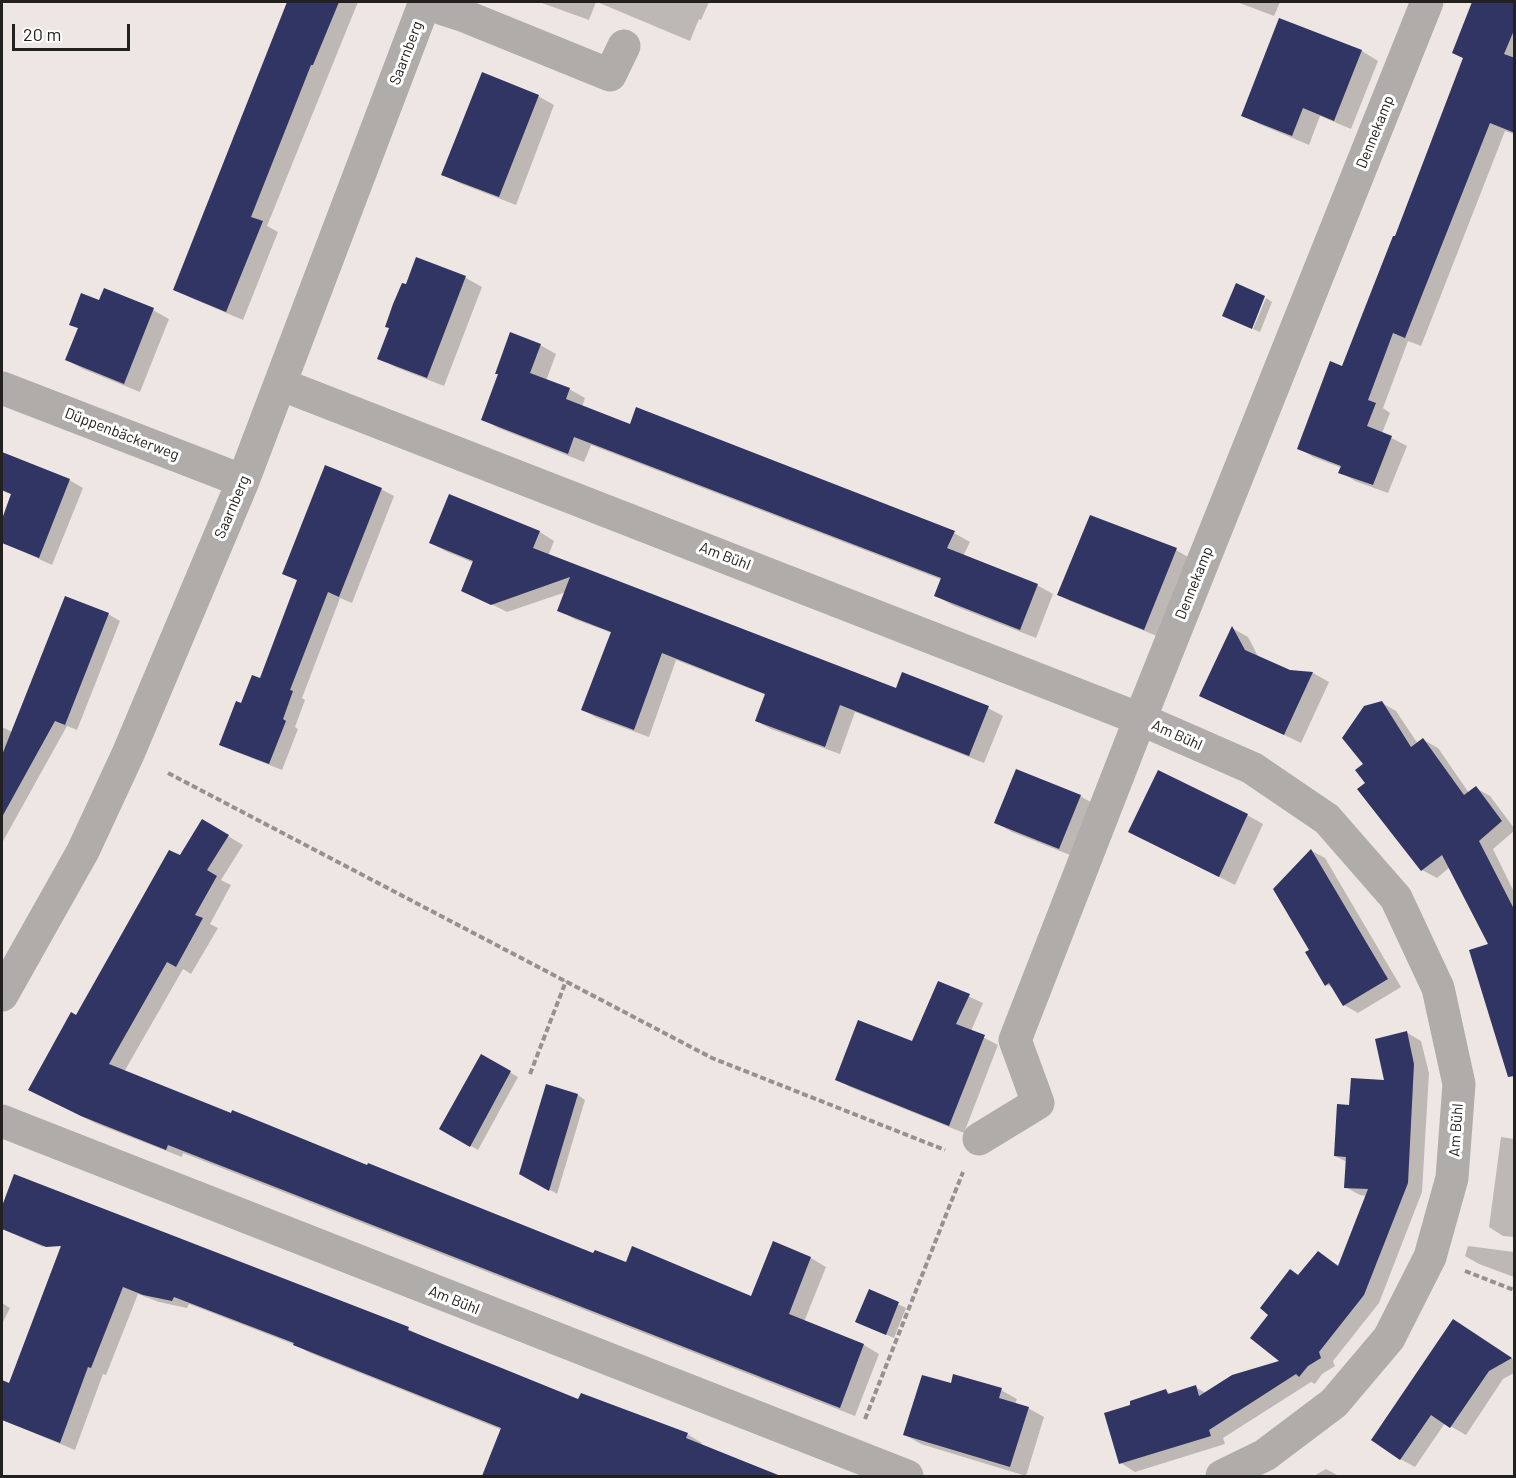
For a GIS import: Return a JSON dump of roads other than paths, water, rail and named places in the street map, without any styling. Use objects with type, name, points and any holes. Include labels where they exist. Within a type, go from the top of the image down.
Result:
[{"type":"street","points":[[425,2],[610,75],[624,46]]},
{"type":"street","name":"Saarnberg","points":[[2,995],[83,851],[128,754],[243,481],[425,2]]},
{"type":"street","name":"Dennekamp","points":[[974,1149],[1038,1103],[1015,1040],[1140,719],[1427,2]]},
{"type":"street","name":"Am Bühl","points":[[280,384],[1140,719],[1252,768],[1327,819],[1396,898],[1438,988],[1460,1084],[1452,1178],[1431,1257],[1389,1338],[1335,1403],[1265,1455],[1222,1476]]},
{"type":"street","name":"Düppenbäckerweg","points":[[2,388],[243,481]]},
{"type":"street","name":"Am Bühl","points":[[2,1121],[907,1476]]}]
